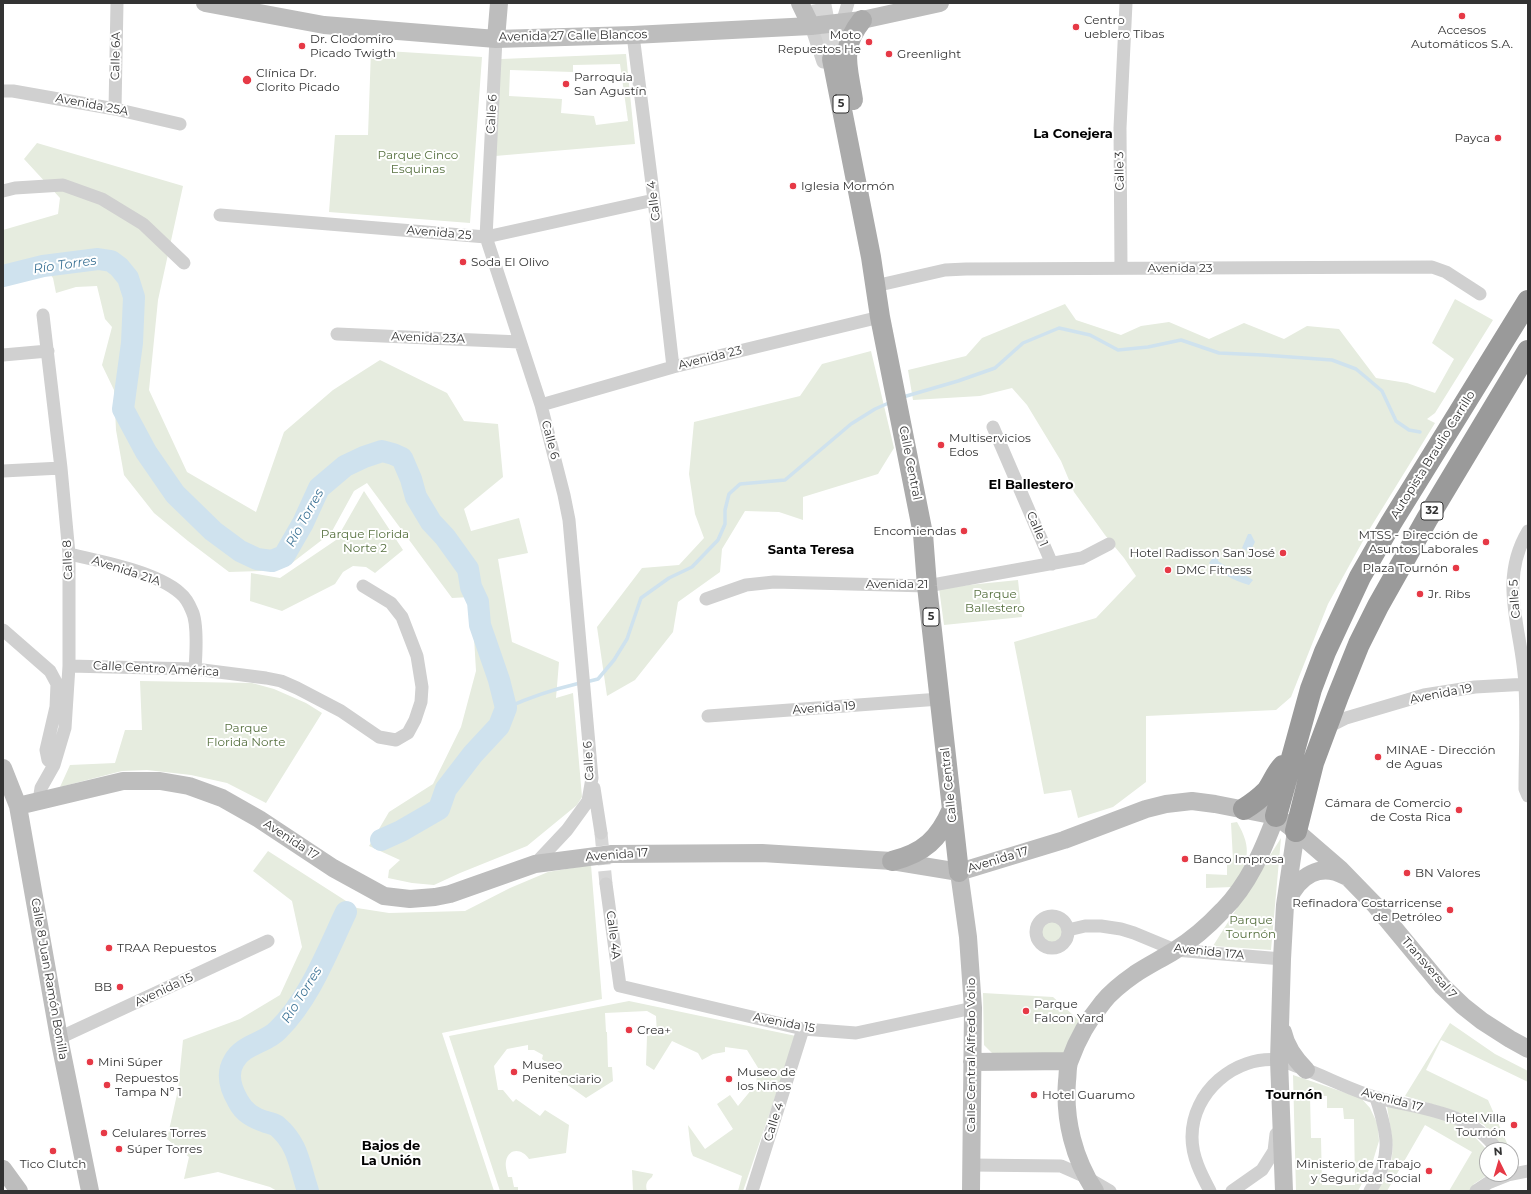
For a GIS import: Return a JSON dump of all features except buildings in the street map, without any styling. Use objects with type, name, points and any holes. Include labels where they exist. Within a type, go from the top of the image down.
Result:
[{"type":"highway","name":"Autopista Braulio Carrillo","points":[[1276,816],[1311,689],[1325,652],[1360,577],[1391,523],[1528,301]]},
{"type":"highway","name":"32","points":[[1296,831],[1313,763],[1359,644],[1378,606],[1427,520],[1528,351]]},
{"type":"highway","points":[[1244,809],[1257,800],[1267,790],[1278,772],[1292,756]]},
{"type":"main road","name":"Avenida 27 Calle Blancos","points":[[206,3],[324,25],[496,39],[633,36],[811,26],[862,20],[940,3]]},
{"type":"main road","name":"Calle 6","points":[[496,39],[499,3]]},
{"type":"main road","points":[[805,4],[811,26]]},
{"type":"main road","points":[[862,20],[854,30],[846,54],[859,138],[871,257]]},
{"type":"main road","name":"Calle Central","points":[[827,61],[871,257],[880,317],[923,534],[959,872]]},
{"type":"main road","name":"Calle 8 Juan Ramón Bonilla","points":[[3,768],[18,806],[59,1038],[90,1191]]},
{"type":"main road","name":"Avenida 17","points":[[18,806],[123,781],[160,781],[189,786],[222,798],[334,868],[384,896],[410,899],[450,894],[535,864],[612,854],[679,852],[762,853],[892,861],[959,872],[1064,840],[1134,813],[1166,804],[1192,801],[1244,809]]},
{"type":"main road","points":[[892,861],[908,857],[936,838],[946,824],[952,809]]},
{"type":"main road","name":"Transversal 7","points":[[1244,809],[1276,816],[1296,831],[1348,878],[1375,906],[1442,986],[1463,1006],[1488,1025],[1528,1049]]},
{"type":"main road","points":[[1090,1184],[1073,1143],[1069,1124],[1067,1086],[1069,1061],[1084,1031],[1103,1002],[1135,974],[1175,950],[1202,930],[1224,910],[1237,894],[1256,864],[1276,816]]},
{"type":"main road","points":[[1284,1191],[1279,1060],[1282,959],[1285,905],[1296,831]]},
{"type":"main road","points":[[1285,905],[1292,890],[1297,884],[1306,876],[1316,871],[1327,870],[1338,872],[1348,878]]},
{"type":"main road","name":"Calle Central Alfredo Volio","points":[[959,872],[968,937],[973,1008],[970,1191]]},
{"type":"main road","points":[[1281,1023],[1289,1049],[1306,1070]]},
{"type":"main road","points":[[972,1062],[1069,1061]]},
{"type":"main road","points":[[3,1169],[19,1191]]},
{"type":"street","name":"Calle 6A","points":[[115,109],[117,3]]},
{"type":"street","points":[[842,23],[848,3]]},
{"type":"street","name":"Calle 3","points":[[1122,268],[1120,128],[1126,3]]},
{"type":"street","points":[[811,26],[827,61]]},
{"type":"street","name":"Calle 4","points":[[633,36],[673,367]]},
{"type":"street","name":"Calle 6","points":[[496,39],[486,237],[541,405],[569,520],[592,778],[588,801],[567,830],[535,864]]},
{"type":"street","name":"Avenida 25A","points":[[3,91],[13,91],[115,109],[180,124]]},
{"type":"street","points":[[3,191],[15,188],[63,185],[102,199],[143,224],[184,263]]},
{"type":"street","name":"Avenida 25","points":[[220,215],[486,237],[654,200]]},
{"type":"street","name":"Avenida 23","points":[[875,286],[945,270],[1432,267],[1446,272],[1480,294]]},
{"type":"street","name":"Calle 8","points":[[39,801],[41,788],[54,764],[65,728],[69,666],[69,554],[61,468],[43,315]]},
{"type":"street","name":"Avenida 23","points":[[541,405],[673,367],[880,317]]},
{"type":"street","name":"Avenida 23A","points":[[337,334],[520,342]]},
{"type":"street","points":[[3,355],[48,351]]},
{"type":"street","name":"Calle 1","points":[[992,428],[1052,564]]},
{"type":"street","points":[[3,471],[61,468]]},
{"type":"street","name":"Calle 5","points":[[1526,792],[1527,684],[1512,589],[1517,555],[1528,531]]},
{"type":"street","name":"Avenida 21","points":[[706,599],[746,585],[774,582],[928,586],[1082,558],[1109,544]]},
{"type":"street","name":"Avenida 21A","points":[[69,554],[104,562],[161,580],[181,594],[193,612],[197,642],[195,669]]},
{"type":"street","name":"Calle Centro América","points":[[69,666],[195,669],[281,681],[341,711],[379,738],[396,740],[408,733],[415,720],[421,702],[422,687],[417,656],[402,618],[391,603],[363,586]]},
{"type":"street","points":[[3,630],[50,671],[57,684],[56,707],[46,750],[48,760],[54,764]]},
{"type":"street","name":"Avenida 19","points":[[1325,729],[1356,714],[1424,695],[1475,687],[1527,684]]},
{"type":"street","points":[[1338,696],[1339,703],[1343,709],[1349,713],[1356,714]]},
{"type":"street","name":"Avenida 19","points":[[708,716],[940,699]]},
{"type":"street","points":[[592,778],[601,834]]},
{"type":"street","name":"Calle 4A","points":[[606,884],[620,986]]},
{"type":"street","name":"Avenida 17A","points":[[1068,930],[1085,926],[1101,926],[1121,929],[1134,933],[1175,950],[1282,959]]},
{"type":"street","name":"Avenida 15","points":[[59,1038],[268,941]]},
{"type":"street","name":"Avenida 15","points":[[620,986],[804,1029],[856,1033],[973,1008]]},
{"type":"street","name":"Calle 4","points":[[752,1191],[804,1029]]},
{"type":"street","points":[[1210,1191],[1194,1158],[1192,1137],[1195,1115],[1204,1096],[1218,1079],[1237,1067],[1258,1061],[1279,1060]]},
{"type":"street","name":"Avenida 17","points":[[1279,1060],[1376,1098],[1442,1113],[1465,1123],[1491,1142]]},
{"type":"street","points":[[1370,1191],[1385,1159],[1386,1140],[1376,1098]]},
{"type":"street","points":[[1232,1191],[1262,1170],[1274,1151],[1280,1109]]},
{"type":"street","points":[[971,1165],[1061,1166],[1090,1184],[1110,1191]]},
{"type":"street","points":[[1476,1191],[1490,1182]]},
{"type":"green space","name":"Parque Cinco Esquinas","points":[[371,50],[482,57],[470,223],[329,212],[335,135],[368,135]]},
{"type":"green space","points":[[626,54],[635,144],[495,156],[501,59]],"holes":[[[620,64],[628,121],[596,125],[594,116],[561,113],[562,99],[509,96],[510,70],[573,72],[573,65]]]},
{"type":"green space","points":[[37,143],[183,186],[158,300],[149,390],[187,472],[256,512],[284,432],[333,390],[380,360],[447,393],[464,421],[498,424],[503,477],[464,509],[471,531],[519,518],[528,553],[498,559],[512,642],[559,662],[556,698],[573,693],[582,797],[577,805],[527,846],[434,885],[412,883],[388,878],[389,870],[400,860],[369,846],[389,812],[433,784],[461,727],[476,671],[474,637],[477,628],[470,597],[452,598],[367,483],[354,491],[331,533],[288,566],[261,571],[229,572],[154,513],[124,475],[116,430],[114,390],[102,365],[112,327],[105,319],[97,286],[76,287],[56,293],[53,278],[40,262],[14,267],[3,276],[3,230],[58,214],[60,198],[24,159]]},
{"type":"green space","points":[[1455,299],[1493,320],[1435,413],[1427,419],[1435,423],[1369,530],[1328,604],[1291,697],[1276,710],[1146,716],[1146,782],[1113,807],[1078,818],[1071,790],[1044,794],[1014,642],[1096,618],[1136,576],[1074,492],[1061,461],[1027,405],[1012,388],[980,396],[913,400],[908,370],[966,356],[982,338],[1065,304],[1076,320],[1121,335],[1141,326],[1169,322],[1209,339],[1244,323],[1284,339],[1307,326],[1339,329],[1376,378],[1407,383],[1435,393],[1454,359],[1432,343]]},
{"type":"green space","points":[[871,351],[894,448],[878,474],[803,497],[803,520],[779,512],[745,511],[722,549],[720,572],[678,602],[673,632],[635,680],[607,696],[597,627],[642,568],[679,565],[704,538],[695,514],[689,474],[694,422],[800,396],[822,364]]},
{"type":"green space","name":"Parque Florida Norte 2","points":[[364,491],[403,550],[375,573],[366,567],[353,566],[343,572],[335,584],[282,611],[250,601],[251,573],[280,578],[336,540]]},
{"type":"green space","name":"Parque Ballestero","points":[[1018,580],[1022,617],[944,625],[939,588]]},
{"type":"green space","name":"Parque Florida Norte","points":[[140,681],[252,683],[274,689],[306,703],[322,713],[266,803],[227,783],[191,775],[147,770],[122,771],[60,787],[70,765],[115,763],[125,730],[142,730]]},
{"type":"green space","points":[[1237,822],[1247,848],[1247,855],[1242,870],[1233,887],[1206,888],[1206,874],[1227,875],[1227,860],[1233,860],[1231,823]]},
{"type":"green space","name":"Parque Tournón","points":[[1281,838],[1271,950],[1213,946]]},
{"type":"green space","points":[[268,851],[357,908],[389,913],[465,911],[510,888],[548,872],[591,865],[602,999],[442,1033],[494,1191],[277,1191],[270,1187],[218,1172],[184,1179],[189,1157],[167,1139],[178,1090],[183,1040],[240,1019],[280,995],[302,947],[292,901],[253,871]]},
{"type":"green space","points":[[1052,920],[1061,923],[1064,932],[1061,941],[1052,944],[1043,941],[1040,932],[1043,923]]},
{"type":"green space","name":"Parque Falcon Yard","points":[[983,993],[1053,997],[1083,1024],[1064,1053],[993,1054],[984,1045]]},
{"type":"green space","points":[[629,1001],[796,1036],[743,1191],[738,1191],[742,1176],[693,1156],[688,1125],[705,1149],[733,1129],[717,1104],[730,1095],[738,1106],[752,1089],[756,1090],[757,1071],[760,1071],[747,1050],[725,1047],[725,1052],[713,1054],[702,1060],[698,1053],[672,1041],[654,1070],[646,1065],[647,1036],[657,1034],[656,1016],[647,1011],[605,1013],[608,1067],[612,1067],[613,1081],[586,1098],[562,1081],[561,1074],[542,1059],[543,1055],[534,1050],[528,1050],[528,1045],[507,1049],[494,1066],[498,1090],[503,1090],[513,1102],[516,1099],[540,1116],[545,1110],[569,1125],[566,1153],[529,1159],[520,1152],[516,1151],[510,1153],[506,1161],[508,1177],[512,1177],[514,1187],[518,1187],[518,1191],[500,1191],[449,1036]]},
{"type":"green space","points":[[1450,1023],[1495,1054],[1528,1071],[1528,1082],[1441,1040],[1426,1070],[1488,1100],[1506,1142],[1498,1142],[1484,1125],[1461,1113],[1405,1096]]},
{"type":"green space","points":[[1293,1075],[1361,1098],[1370,1108],[1378,1125],[1379,1141],[1372,1164],[1358,1191],[1296,1191]],"holes":[[[1310,1096],[1327,1096],[1327,1108],[1343,1108],[1344,1119],[1354,1119],[1355,1185],[1322,1185],[1321,1138],[1311,1138]]]},
{"type":"green space","points":[[1387,1106],[1444,1118],[1472,1134],[1480,1142],[1479,1181],[1474,1184],[1470,1191],[1449,1191],[1472,1152],[1425,1125],[1387,1191],[1377,1191],[1384,1179],[1391,1161],[1392,1137]]},
{"type":"green space","points":[[632,1170],[653,1174],[647,1183],[647,1191],[633,1191]]},
{"type":"water","points":[[1248,534],[1251,534],[1255,542],[1250,552],[1242,548]]},
{"type":"water","points":[[1214,556],[1218,558],[1218,561],[1233,571],[1236,569],[1253,580],[1249,585],[1233,579],[1223,573],[1209,563]]},
{"type":"waterway","name":"Río Torres","points":[[3,276],[43,266],[98,259],[111,261],[119,267],[128,278],[134,297],[132,343],[123,409],[146,452],[175,494],[213,531],[240,551],[257,559],[272,561],[284,556],[303,523],[319,488],[345,466],[364,457],[382,451],[402,458],[411,479],[416,497],[431,522],[445,537],[468,569],[471,587],[478,602],[480,625],[499,680],[506,708],[499,726],[473,754],[446,789],[439,809],[401,831],[381,840]]},
{"type":"waterway","points":[[903,397],[958,381],[995,368],[1023,343],[1059,328],[1090,335],[1118,350],[1148,347],[1181,340],[1219,353],[1332,360],[1356,369],[1382,391],[1396,421],[1409,430],[1420,432]]},
{"type":"waterway","points":[[586,682],[598,679],[614,660],[627,639],[641,598],[669,578],[692,567],[718,540],[725,524],[725,510],[729,494],[740,484],[785,480],[851,424],[875,409],[891,402]]},
{"type":"waterway","points":[[506,708],[524,700],[580,683]]},
{"type":"waterway","name":"Río Torres","points":[[308,1191],[297,1156],[290,1141],[277,1126],[253,1117],[243,1109],[235,1096],[230,1081],[230,1071],[238,1055],[278,1030],[299,1004],[317,974],[346,912]]},
{"type":"tunnel","points":[[821,3],[832,59]]},
{"type":"tunnel","points":[[601,833],[606,884]]},
{"type":"place","name":"Accesos Automáticos S.A.","points":[[1462,16]]},
{"type":"place","name":"Centro ueblero Tibas","points":[[1076,27]]},
{"type":"place","name":"Moto Repuestos He","points":[[869,42]]},
{"type":"place","name":"Dr. Clodomiro Picado Twigth","points":[[302,46]]},
{"type":"place","name":"Greenlight","points":[[889,54]]},
{"type":"place","name":"Clínica Dr. Clorito Picado","points":[[247,80]]},
{"type":"place","name":"Parroquia San Agustín","points":[[566,84]]},
{"type":"place","name":"Payca","points":[[1498,138]]},
{"type":"place","name":"Iglesia Mormón","points":[[793,186]]},
{"type":"place","name":"Soda El Olivo","points":[[463,262]]},
{"type":"place","name":"Multiservicios Edos","points":[[941,445]]},
{"type":"place","name":"Encomiendas","points":[[964,531]]},
{"type":"place","name":"MTSS - Dirección de Asuntos Laborales","points":[[1486,542]]},
{"type":"place","name":"Hotel Radisson San José","points":[[1283,553]]},
{"type":"place","name":"Plaza Tournón","points":[[1456,568]]},
{"type":"place","name":"DMC Fitness","points":[[1168,570]]},
{"type":"place","name":"Jr. Ribs","points":[[1420,594]]},
{"type":"place","name":"MINAE - Dirección de Aguas","points":[[1378,757]]},
{"type":"place","name":"Cámara de Comercio de Costa Rica","points":[[1459,810]]},
{"type":"place","name":"Banco Improsa","points":[[1185,859]]},
{"type":"place","name":"BN Valores","points":[[1407,873]]},
{"type":"place","name":"Refinadora Costarricense de Petróleo","points":[[1450,910]]},
{"type":"place","name":"TRAA Repuestos","points":[[109,948]]},
{"type":"place","name":"BB","points":[[120,987]]},
{"type":"place","name":"Parque Falcon Yard","points":[[1026,1011]]},
{"type":"place","name":"Crea+","points":[[629,1030]]},
{"type":"place","name":"Mini Súper","points":[[90,1062]]},
{"type":"place","name":"Museo Penitenciario","points":[[514,1072]]},
{"type":"place","name":"Museo de los Niños","points":[[729,1079]]},
{"type":"place","name":"Repuestos Tampa Nº 1","points":[[107,1085]]},
{"type":"place","name":"Hotel Guarumo","points":[[1034,1095]]},
{"type":"place","name":"Hotel Villa Tournón","points":[[1514,1125]]},
{"type":"place","name":"Celulares Torres","points":[[104,1133]]},
{"type":"place","name":"Súper Torres","points":[[119,1149]]},
{"type":"place","name":"Tico Clutch","points":[[53,1151]]},
{"type":"place","name":"Ministerio de Trabajo y Seguridad Social","points":[[1429,1171]]},
{"type":"district","name":"La Conejera","points":[[1073,134]]},
{"type":"district","name":"El Ballestero","points":[[1031,485]]},
{"type":"district","name":"Santa Teresa","points":[[811,550]]},
{"type":"district","name":"Tournón","points":[[1294,1095]]},
{"type":"district","name":"Bajos de La Unión","points":[[391,1154]]}]
